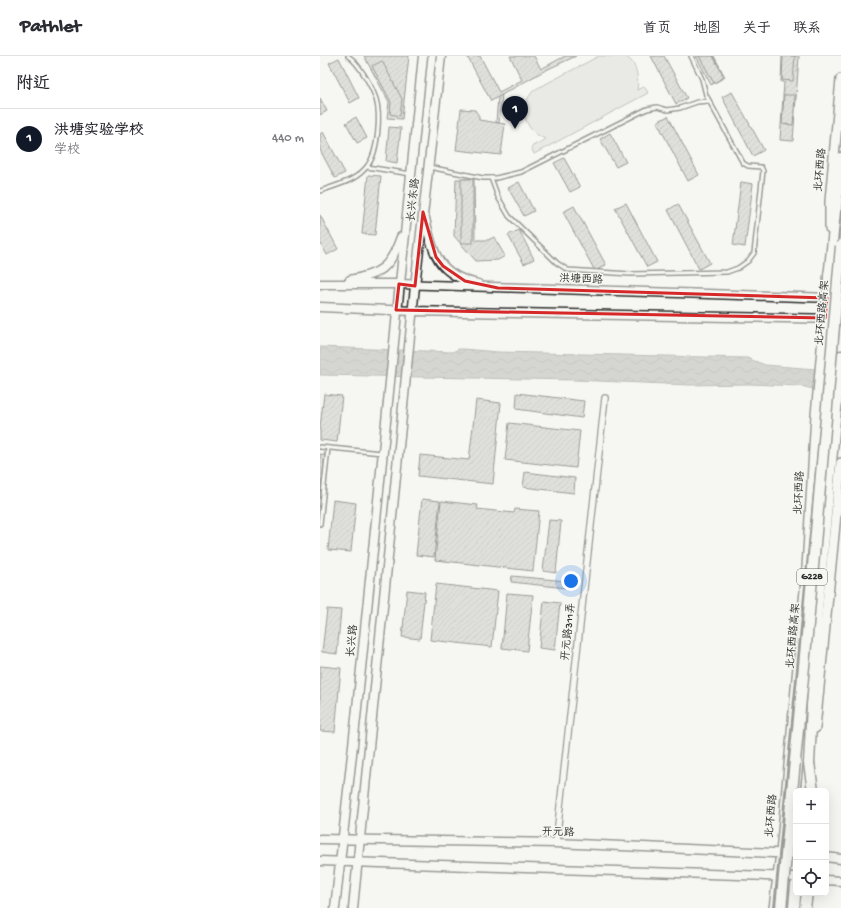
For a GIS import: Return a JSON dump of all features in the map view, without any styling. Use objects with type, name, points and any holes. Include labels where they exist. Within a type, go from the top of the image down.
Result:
[{"type":"highway","points":[[829,279],[841,162]]},
{"type":"highway","name":"北环西路高架","points":[[781,908],[808,624],[841,246]]},
{"type":"highway","name":"北环西路高架","points":[[806,788],[817,610],[841,356]]},
{"type":"highway","points":[[809,763],[813,788]]},
{"type":"highway","points":[[794,908],[795,896]]},
{"type":"highway","points":[[805,908],[807,896]]},
{"type":"main road","name":"长兴东路","points":[[390,376],[423,56]]},
{"type":"main road","name":"长兴东路","points":[[360,840],[412,311],[441,56]]},
{"type":"main road","name":"北环西路","points":[[774,908],[781,853],[807,568],[816,415],[829,279],[830,201],[841,79]]},
{"type":"main road","points":[[423,212],[430,241],[436,257],[443,266],[454,276],[465,281],[498,288]]},
{"type":"main road","points":[[331,284],[362,278],[379,272],[389,263],[396,252],[405,223]]},
{"type":"main road","name":"洪塘西路","points":[[320,284],[399,284],[415,286],[841,298]]},
{"type":"main road","points":[[320,307],[412,311],[841,318]]},
{"type":"main road","name":"长兴路","points":[[334,908],[356,718],[390,376]]},
{"type":"main road","points":[[809,788],[841,463]]},
{"type":"main road","name":"开元路","points":[[320,839],[556,843],[793,854]]},
{"type":"main road","points":[[353,908],[360,840]]},
{"type":"main road","points":[[829,857],[841,859]]},
{"type":"main road","points":[[320,861],[793,877]]},
{"type":"main road","points":[[829,880],[841,881]]},
{"type":"main road","points":[[798,908],[799,896]]},
{"type":"street","name":"开元路311弄","points":[[556,843],[605,398]]},
{"type":"lane","points":[[320,191],[342,184],[360,174],[369,164],[375,148],[378,122],[376,100],[366,78],[353,59],[348,56]]},
{"type":"lane","points":[[491,178],[498,197],[509,216],[557,263],[568,270],[630,274],[727,272],[738,268],[748,261],[754,253],[763,171],[761,167],[748,166],[743,163],[706,95],[702,79],[691,56]]},
{"type":"lane","points":[[428,167],[483,178],[491,178],[521,172],[647,109],[657,107],[668,110],[680,108],[697,102],[709,101]]},
{"type":"lane","points":[[367,166],[411,174]]},
{"type":"lane","points":[[320,447],[382,454]]},
{"type":"lane","points":[[320,524],[328,448]]},
{"type":"highlighted area","points":[[423,212],[436,257],[443,266],[465,281],[498,288],[827,298],[825,318],[396,310],[399,284],[415,286]]},
{"type":"shaded area","points":[[599,56],[624,56],[628,58],[632,62],[636,71],[638,81],[637,90],[644,86],[648,93],[534,154],[531,147],[546,139],[532,130],[525,118],[526,104],[529,97],[534,90]]},
{"type":"water","points":[[320,347],[452,352],[463,349],[498,352],[747,358],[765,365],[841,371],[841,395],[800,386],[748,384],[689,385],[574,380],[320,375]]},
{"type":"building","points":[[364,56],[409,56],[402,119],[387,118],[389,102]]},
{"type":"building","points":[[468,56],[480,56],[499,92],[522,80],[510,56],[534,56],[541,69],[565,56],[576,56],[542,72],[491,101]]},
{"type":"building","points":[[651,56],[664,56],[687,98],[676,104]]},
{"type":"building","points":[[696,56],[714,56],[725,77],[711,85]]},
{"type":"building","points":[[699,56],[713,56],[724,77],[714,83]]},
{"type":"building","points":[[782,56],[799,56],[793,141],[780,140],[784,82],[781,82]]},
{"type":"building","points":[[783,56],[795,56],[793,81],[782,80]]},
{"type":"building","points":[[339,58],[359,98],[350,103],[329,63]]},
{"type":"building","points":[[382,61],[402,99],[400,116],[390,114],[391,102],[372,66]]},
{"type":"building","points":[[732,92],[764,150],[753,156],[722,97]]},
{"type":"building","points":[[502,95],[499,123],[496,122],[498,97]]},
{"type":"building","points":[[784,95],[795,95],[793,125],[782,124]]},
{"type":"building","points":[[320,98],[327,111],[320,115]]},
{"type":"building","points":[[461,109],[475,110],[479,116],[479,120],[505,124],[501,155],[456,150]]},
{"type":"building","points":[[668,116],[699,175],[688,181],[657,122]]},
{"type":"building","points":[[356,117],[367,138],[357,143],[346,123]]},
{"type":"building","points":[[389,127],[401,128],[397,163],[386,161]]},
{"type":"building","points":[[323,132],[345,173],[335,178],[320,150],[320,134]]},
{"type":"building","points":[[610,133],[626,162],[616,167],[600,139]]},
{"type":"building","points":[[564,158],[580,187],[570,192],[554,163]]},
{"type":"building","points":[[368,175],[381,176],[375,235],[362,234]]},
{"type":"building","points":[[456,179],[474,179],[475,240],[488,240],[494,237],[505,256],[498,260],[476,261],[454,236]]},
{"type":"building","points":[[461,179],[473,179],[473,243],[461,243]]},
{"type":"building","points":[[519,182],[534,211],[524,216],[508,188]]},
{"type":"building","points":[[741,182],[753,184],[745,247],[733,245]]},
{"type":"building","points":[[626,203],[657,262],[647,267],[615,208]]},
{"type":"building","points":[[678,204],[710,263],[699,269],[668,210]]},
{"type":"building","points":[[574,206],[606,265],[595,271],[563,212]]},
{"type":"building","points":[[320,215],[338,249],[327,255],[320,242]]},
{"type":"building","points":[[519,230],[534,259],[524,264],[508,235]]},
{"type":"building","points":[[517,393],[584,401],[582,418],[516,409]]},
{"type":"building","points":[[324,394],[342,396],[337,442],[320,440]]},
{"type":"building","points":[[476,400],[501,403],[493,484],[418,476],[420,455],[469,460]]},
{"type":"building","points":[[509,423],[580,431],[576,468],[505,460]]},
{"type":"building","points":[[320,454],[325,455],[320,499]]},
{"type":"building","points":[[525,472],[575,478],[574,493],[523,487]]},
{"type":"building","points":[[422,499],[440,501],[434,557],[416,555]]},
{"type":"building","points":[[333,500],[356,503],[351,552],[328,550]]},
{"type":"building","points":[[441,501],[478,505],[477,509],[514,513],[515,509],[539,511],[533,571],[435,560]]},
{"type":"building","points":[[549,520],[561,521],[556,573],[543,571]]},
{"type":"building","points":[[512,576],[567,581],[566,588],[511,582]]},
{"type":"building","points":[[436,584],[498,591],[492,647],[430,640]]},
{"type":"building","points":[[407,590],[425,592],[420,639],[402,637]]},
{"type":"building","points":[[507,593],[533,595],[527,651],[502,648]]},
{"type":"building","points":[[544,601],[560,603],[555,650],[539,648]]},
{"type":"building","points":[[327,609],[341,610],[337,654],[322,652]]},
{"type":"building","points":[[320,666],[341,668],[335,732],[320,731]]},
{"type":"railway","points":[[774,908],[841,211]]},
{"type":"railway","points":[[783,908],[841,308]]},
{"type":"place","name":"洪塘实验学校","points":[[515,129]]}]
